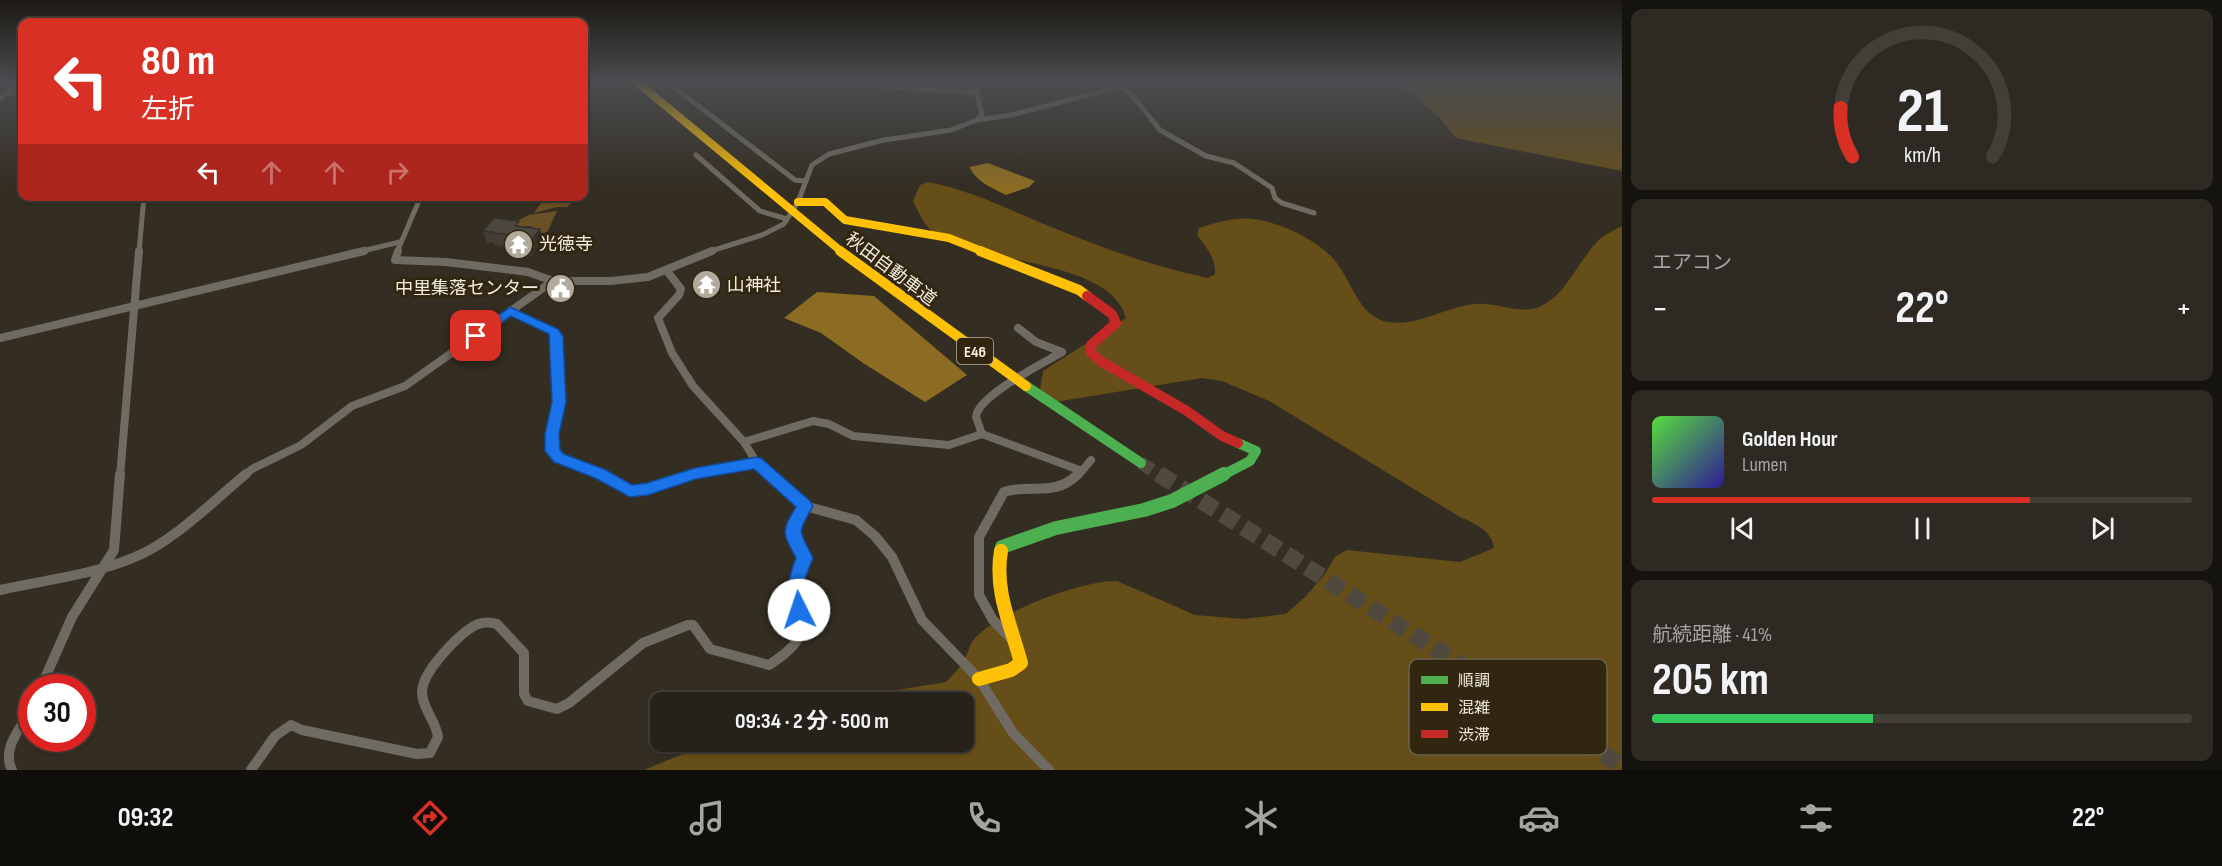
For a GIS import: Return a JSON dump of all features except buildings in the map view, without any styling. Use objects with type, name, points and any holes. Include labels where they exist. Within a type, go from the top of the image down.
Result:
[{"type":"main road","name":"秋田自動車道","points":[[679,118],[781,204],[933,321],[1141,464]]},
{"type":"main road","points":[[798,202],[825,202],[845,220],[949,238],[1079,290],[1112,314],[1116,323],[1091,345],[1091,353],[1102,362],[1187,411],[1222,436],[1256,451],[1250,461],[1172,501],[1144,510],[1056,528],[1002,547],[998,558],[998,583],[1021,663],[1011,670],[979,679]]},
{"type":"street","points":[[714,118],[795,180],[805,181]]},
{"type":"street","points":[[419,201],[400,242],[395,260],[446,262],[528,272],[553,281],[634,279],[667,271],[713,250],[762,235],[784,224],[798,202],[812,165],[829,154],[884,140],[951,130],[976,120],[990,118]]},
{"type":"street","points":[[1151,118],[1160,129],[1206,156],[1234,164],[1262,180],[1272,188],[1275,198],[1282,203],[1314,213]]},
{"type":"street","points":[[696,155],[760,211],[787,219]]},
{"type":"street","points":[[47,674],[72,617],[114,550],[144,201]]},
{"type":"street","points":[[0,338],[400,242]]},
{"type":"street","points":[[667,271],[681,289],[679,295],[658,318],[672,353],[693,386],[744,442],[757,463],[805,506],[856,520],[875,536],[892,557],[922,620],[979,679],[1013,733],[1049,770]]},
{"type":"street","points":[[0,590],[105,567],[136,557],[167,539],[252,469],[301,445],[352,406],[405,386],[553,281]]},
{"type":"street","points":[[510,311],[554,332],[556,336],[559,402],[552,451],[559,458],[600,474],[630,491],[639,491],[695,473],[757,463]]},
{"type":"street","points":[[982,434],[975,416],[976,408],[988,398],[1062,352],[1036,342],[1018,328]]},
{"type":"street","points":[[744,442],[813,421],[829,424],[853,436],[950,445],[982,434],[1082,471]]},
{"type":"street","points":[[1017,644],[1003,632],[979,596],[978,537],[1004,492],[1011,489],[1055,488],[1067,484],[1091,460]]},
{"type":"street","points":[[251,770],[260,762],[271,738],[291,725],[302,730],[417,754],[430,753],[439,741],[439,733],[422,696],[425,677],[471,629],[486,623],[497,624],[524,653],[524,694],[528,701],[557,709],[569,703],[643,643],[688,625],[696,628],[710,649],[769,665],[798,644],[801,633],[796,587],[805,558],[791,528],[805,506]]},
{"type":"street","points":[[12,770],[7,760],[10,745],[18,732]]},
{"type":"shaded area","points":[[1440,118],[1622,118],[1622,171],[1456,138]]},
{"type":"shaded area","points":[[988,163],[1035,181],[1029,187],[1006,195],[981,181],[969,167]]},
{"type":"shaded area","points":[[928,182],[942,185],[971,194],[1122,254],[1208,278],[1215,274],[1215,268],[1210,253],[1197,235],[1199,228],[1239,219],[1264,221],[1287,228],[1320,246],[1342,270],[1357,298],[1370,313],[1378,319],[1399,323],[1476,304],[1524,310],[1539,307],[1565,286],[1599,240],[1622,226],[1622,770],[644,770],[687,752],[974,752],[974,692],[887,692],[946,682],[964,661],[975,638],[989,626],[1023,607],[1083,586],[1117,581],[1195,615],[1243,619],[1286,614],[1325,574],[1335,557],[1347,550],[1460,562],[1494,548],[1490,536],[1477,525],[1460,517],[1269,401],[1222,381],[1202,378],[1055,402],[1040,390],[1043,371],[1126,318],[1116,299],[1097,285],[1072,274],[985,253],[940,238],[927,226],[913,201],[920,185]]},
{"type":"shaded area","points":[[542,201],[573,201],[567,207],[534,213]]},
{"type":"shaded area","points":[[557,211],[545,237],[536,233],[531,226],[504,227],[529,215]]},
{"type":"shaded area","points":[[817,292],[874,296],[967,375],[925,402],[821,333],[784,318]]},
{"type":"tunnel","points":[[1141,463],[1161,476]]},
{"type":"tunnel","points":[[1159,474],[1452,659]]},
{"type":"tunnel","points":[[1605,755],[1622,766]]},
{"type":"traffic: fast","points":[[1026,386],[1141,463]]},
{"type":"traffic: fast","points":[[1001,551],[1002,547],[1056,528],[1144,510],[1172,501],[1250,461],[1256,451],[1238,443]]},
{"type":"traffic: slow","points":[[680,118],[853,261],[1026,386]]},
{"type":"traffic: slow","points":[[798,202],[825,202],[845,220],[949,238],[1079,290],[1087,296]]},
{"type":"traffic: slow","points":[[979,679],[1011,670],[1021,663],[1001,593],[999,579],[1001,551]]},
{"type":"traffic: jam","points":[[1087,296],[1112,314],[1116,323],[1091,345],[1091,353],[1102,362],[1187,411],[1222,436],[1238,443]]},
{"type":"place","name":"光徳寺","points":[[518,244]]},
{"type":"place","name":"山神社","points":[[706,285]]},
{"type":"place","name":"中里集落センター","points":[[560,288]]},
{"type":"route","points":[[476,336],[510,311],[554,332],[559,402],[552,434],[552,451],[559,458],[600,474],[630,491],[648,489],[695,473],[757,463],[790,495],[805,506],[791,528],[805,558],[797,578],[799,610]]}]
